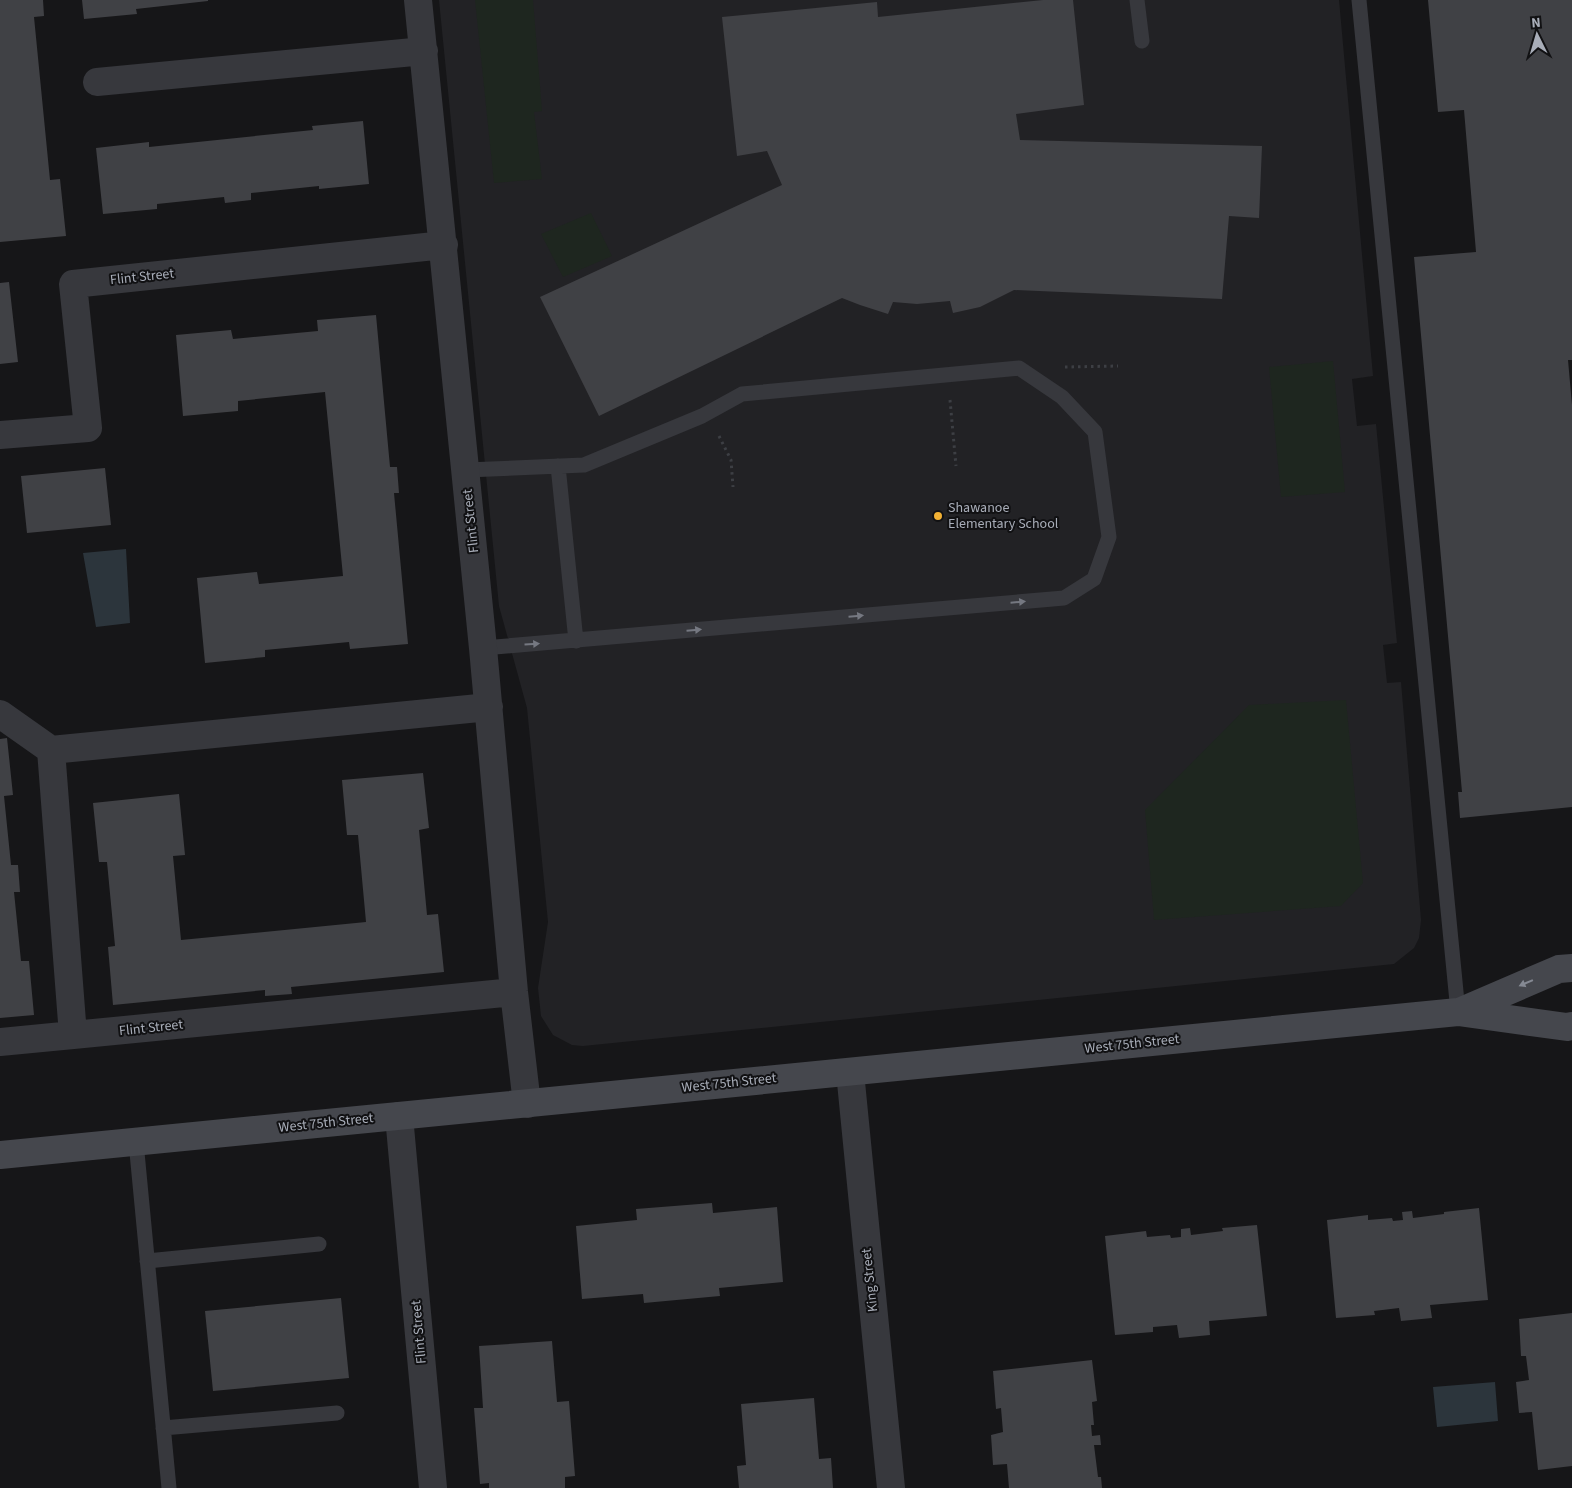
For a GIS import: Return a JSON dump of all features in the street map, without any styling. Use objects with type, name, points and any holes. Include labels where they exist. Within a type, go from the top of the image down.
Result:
[{"type":"main road","name":"West 75th Street","points":[[1458,1012],[1559,969],[1572,968]]},
{"type":"main road","name":"West 75th Street","points":[[0,1156],[1458,1012],[1572,1026]]},
{"type":"street","name":"Flint Street","points":[[418,0],[484,648],[514,992],[527,1104]]},
{"type":"street","points":[[97,82],[424,52]]},
{"type":"street","name":"Flint Street","points":[[0,435],[88,428],[72,284],[444,245]]},
{"type":"street","points":[[0,714],[51,750],[489,706]]},
{"type":"street","points":[[51,750],[73,1036]]},
{"type":"street","name":"Flint Street","points":[[0,1042],[514,992]]},
{"type":"street","name":"King Street","points":[[850,1072],[891,1488]]},
{"type":"street","name":"Flint Street","points":[[399,1116],[433,1488]]},
{"type":"lane","points":[[1136,0],[1142,41]]},
{"type":"lane","points":[[1359,0],[1458,1012]]},
{"type":"lane","points":[[466,470],[584,465],[702,416],[742,394],[1019,368],[1062,397],[1095,432],[1108,537],[1094,579],[1064,598],[484,648]]},
{"type":"lane","points":[[558,466],[576,641]]},
{"type":"lane","points":[[136,1142],[169,1488]]},
{"type":"lane","points":[[147,1261],[319,1244]]},
{"type":"lane","points":[[163,1428],[337,1412]]},
{"type":"path","points":[[1066,367],[1118,366]]},
{"type":"path","points":[[950,399],[956,466]]},
{"type":"path","points":[[716,431],[731,460],[733,487]]},
{"type":"shaded area","name":"Shawanoe Elementary School","points":[[439,0],[1339,0],[1373,376],[1352,379],[1357,426],[1376,424],[1397,643],[1383,645],[1387,683],[1401,682],[1421,920],[1419,938],[1414,948],[1394,964],[583,1046],[572,1045],[553,1035],[541,1016],[538,988],[548,922],[527,708],[499,606]]},
{"type":"shaded area","points":[[475,0],[533,0],[542,111],[534,112],[542,179],[494,183]]},
{"type":"shaded area","points":[[591,213],[612,256],[563,277],[541,234]]},
{"type":"shaded area","points":[[1333,361],[1345,492],[1281,497],[1269,367]]},
{"type":"shaded area","points":[[126,549],[130,623],[96,627],[83,553]]},
{"type":"shaded area","points":[[1346,700],[1363,883],[1341,906],[1154,920],[1145,810],[1249,705]]},
{"type":"shaded area","points":[[1495,1382],[1498,1421],[1437,1427],[1433,1387]]},
{"type":"building","points":[[0,0],[43,0],[44,16],[34,17],[50,180],[60,179],[66,236],[0,242]]},
{"type":"building","points":[[82,0],[208,1],[136,9],[137,14],[84,19]]},
{"type":"building","points":[[1043,0],[1073,0],[1084,105],[1016,114],[1020,140],[1262,146],[1259,218],[1229,216],[1222,299],[1014,290],[980,307],[953,313],[950,301],[917,304],[893,302],[888,314],[842,298],[599,416],[540,297],[782,185],[767,151],[737,156],[722,17],[877,2],[878,17]]},
{"type":"building","points":[[1428,0],[1572,0],[1572,360],[1568,360],[1572,405],[1572,807],[1460,818],[1458,792],[1462,792],[1414,257],[1476,252],[1464,110],[1438,112]]},
{"type":"building","points":[[363,121],[369,184],[319,189],[319,186],[251,193],[251,200],[225,203],[224,197],[157,204],[157,209],[103,214],[96,148],[149,142],[149,147],[313,130],[312,126]]},
{"type":"building","points":[[9,282],[18,362],[0,364],[0,283]]},
{"type":"building","points":[[376,315],[390,467],[397,467],[399,493],[394,493],[408,644],[350,649],[349,642],[265,650],[265,657],[205,663],[197,578],[257,572],[259,584],[343,576],[325,392],[238,401],[238,411],[183,416],[176,335],[231,330],[233,339],[318,331],[317,320]]},
{"type":"building","points":[[105,468],[111,525],[27,533],[21,476]]},
{"type":"building","points":[[7,738],[13,795],[4,796],[11,865],[18,865],[20,892],[14,892],[21,961],[29,961],[34,1015],[0,1018],[0,739]]},
{"type":"building","points":[[423,773],[429,828],[419,830],[427,915],[438,914],[444,972],[291,987],[292,994],[265,996],[265,990],[113,1005],[108,947],[115,946],[107,862],[99,862],[93,803],[179,794],[185,855],[173,856],[181,940],[366,922],[358,835],[347,835],[342,780]]},
{"type":"building","points":[[712,1203],[713,1213],[777,1207],[783,1282],[719,1288],[720,1296],[644,1303],[643,1294],[582,1299],[576,1226],[637,1220],[636,1209]]},
{"type":"building","points":[[1479,1208],[1488,1300],[1430,1305],[1432,1318],[1401,1321],[1399,1308],[1374,1311],[1375,1315],[1336,1318],[1327,1220],[1368,1215],[1368,1220],[1392,1218],[1393,1221],[1403,1220],[1402,1212],[1412,1211],[1413,1218]]},
{"type":"building","points":[[1257,1225],[1267,1316],[1209,1321],[1210,1335],[1179,1338],[1177,1325],[1153,1327],[1153,1332],[1115,1335],[1105,1236],[1146,1231],[1147,1237],[1170,1235],[1171,1238],[1181,1237],[1181,1229],[1190,1228],[1191,1235],[1223,1231],[1222,1228]]},
{"type":"building","points":[[341,1298],[349,1378],[213,1391],[205,1311]]},
{"type":"building","points":[[1572,1313],[1572,1466],[1538,1470],[1532,1412],[1519,1413],[1516,1382],[1529,1380],[1526,1356],[1521,1356],[1519,1319]]},
{"type":"building","points":[[552,1341],[557,1402],[569,1401],[575,1476],[565,1477],[565,1488],[489,1488],[489,1483],[480,1484],[474,1408],[483,1408],[479,1346]]},
{"type":"building","points":[[1092,1360],[1097,1401],[1092,1402],[1094,1425],[1091,1425],[1092,1436],[1100,1435],[1101,1445],[1094,1445],[1098,1477],[1101,1477],[1102,1488],[1009,1488],[1007,1464],[993,1465],[991,1435],[1003,1432],[1001,1408],[996,1409],[993,1371]]},
{"type":"building","points":[[814,1398],[819,1459],[831,1458],[833,1488],[739,1488],[737,1466],[746,1465],[741,1404]]},
{"type":"place","name":"Shawanoe Elementary School","points":[[938,516]]}]
